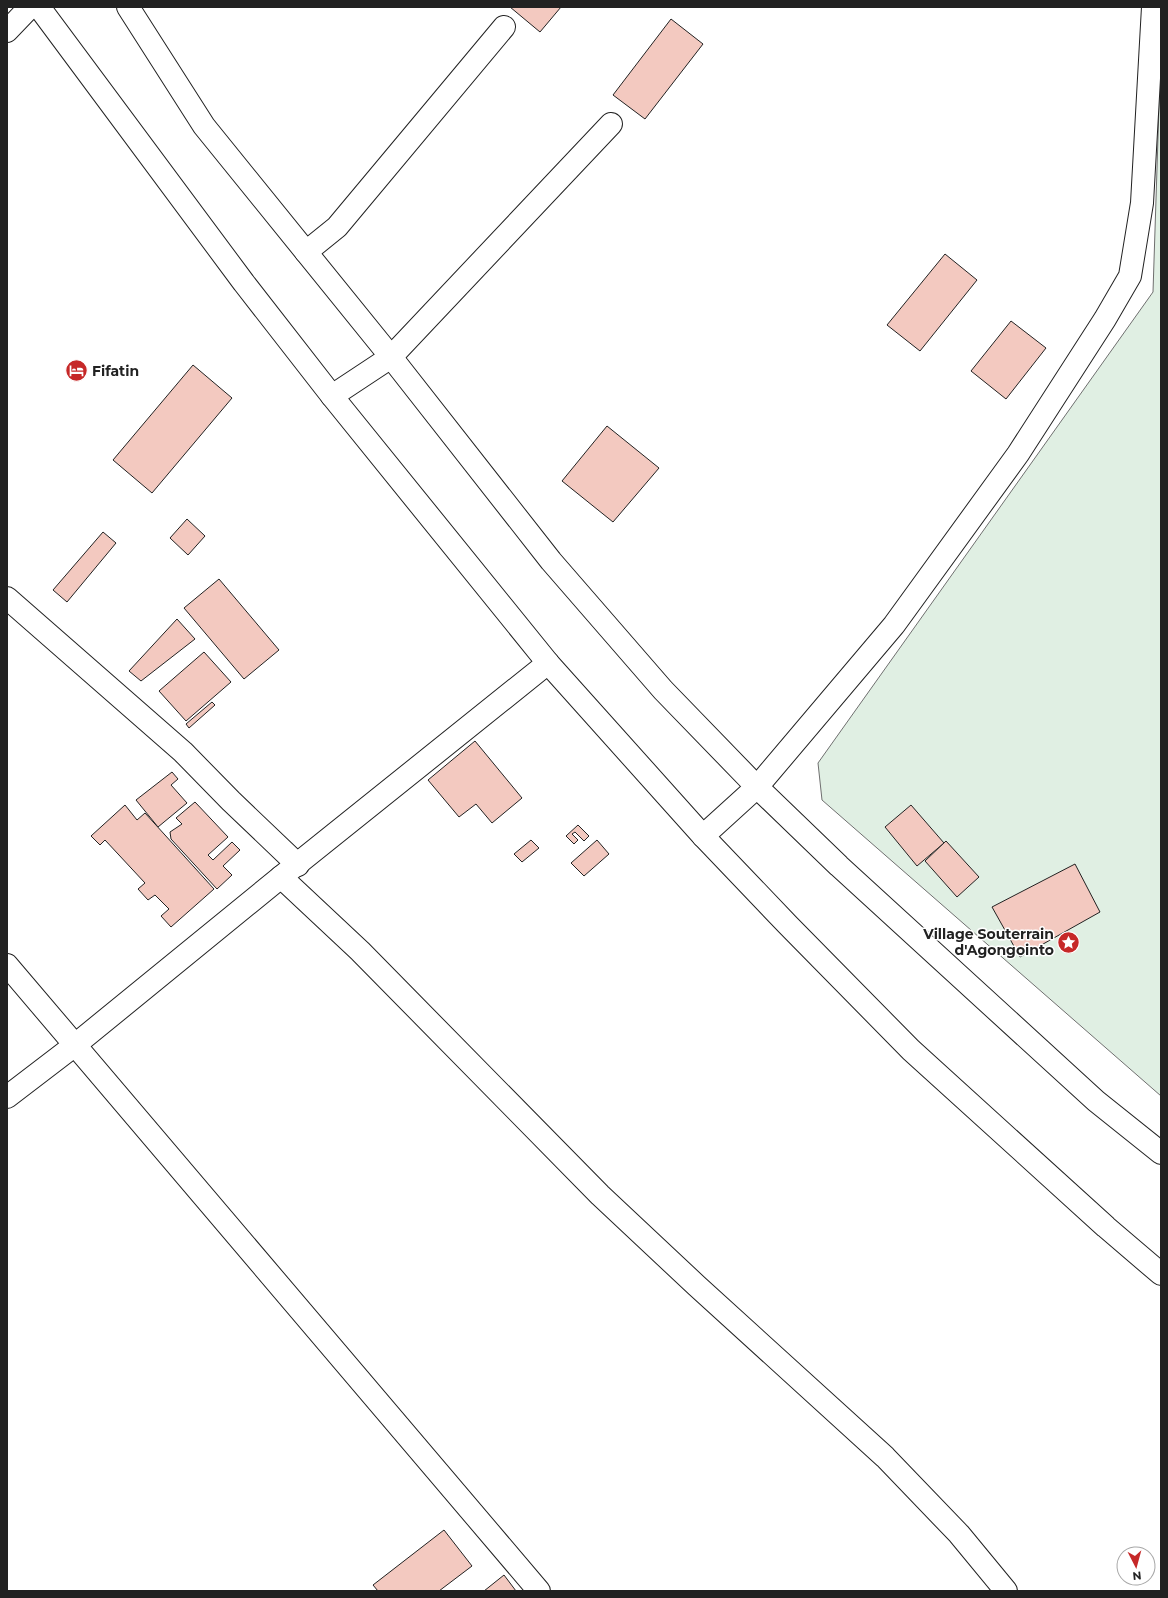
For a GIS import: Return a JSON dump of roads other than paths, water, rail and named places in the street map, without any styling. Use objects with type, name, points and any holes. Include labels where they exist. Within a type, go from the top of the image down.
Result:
[{"type":"street","points":[[7,31],[30,7]]},
{"type":"street","points":[[39,7],[244,283],[332,396],[548,663],[703,836],[788,926],[911,1050],[1100,1221],[1161,1274]]},
{"type":"street","points":[[128,7],[204,126],[391,357],[556,566],[663,690],[757,787],[844,871],[1096,1101],[1161,1153]]},
{"type":"street","points":[[703,836],[757,787],[894,625],[1018,454],[1105,319],[1130,276],[1142,203],[1153,7]]},
{"type":"street","points":[[306,252],[337,227],[504,27]]},
{"type":"street","points":[[332,396],[391,357],[611,124]]},
{"type":"street","points":[[7,598],[183,752],[231,801],[289,871],[360,951],[600,1194],[703,1291],[885,1457],[959,1534],[1006,1591]]},
{"type":"street","points":[[7,1097],[75,1045],[548,663]]},
{"type":"street","points":[[7,965],[539,1591]]},
{"type":"place","name":"Fifatin","points":[[77,371]]},
{"type":"place","name":"Village Souterrain d'Agongointo","points":[[1069,942]]}]
